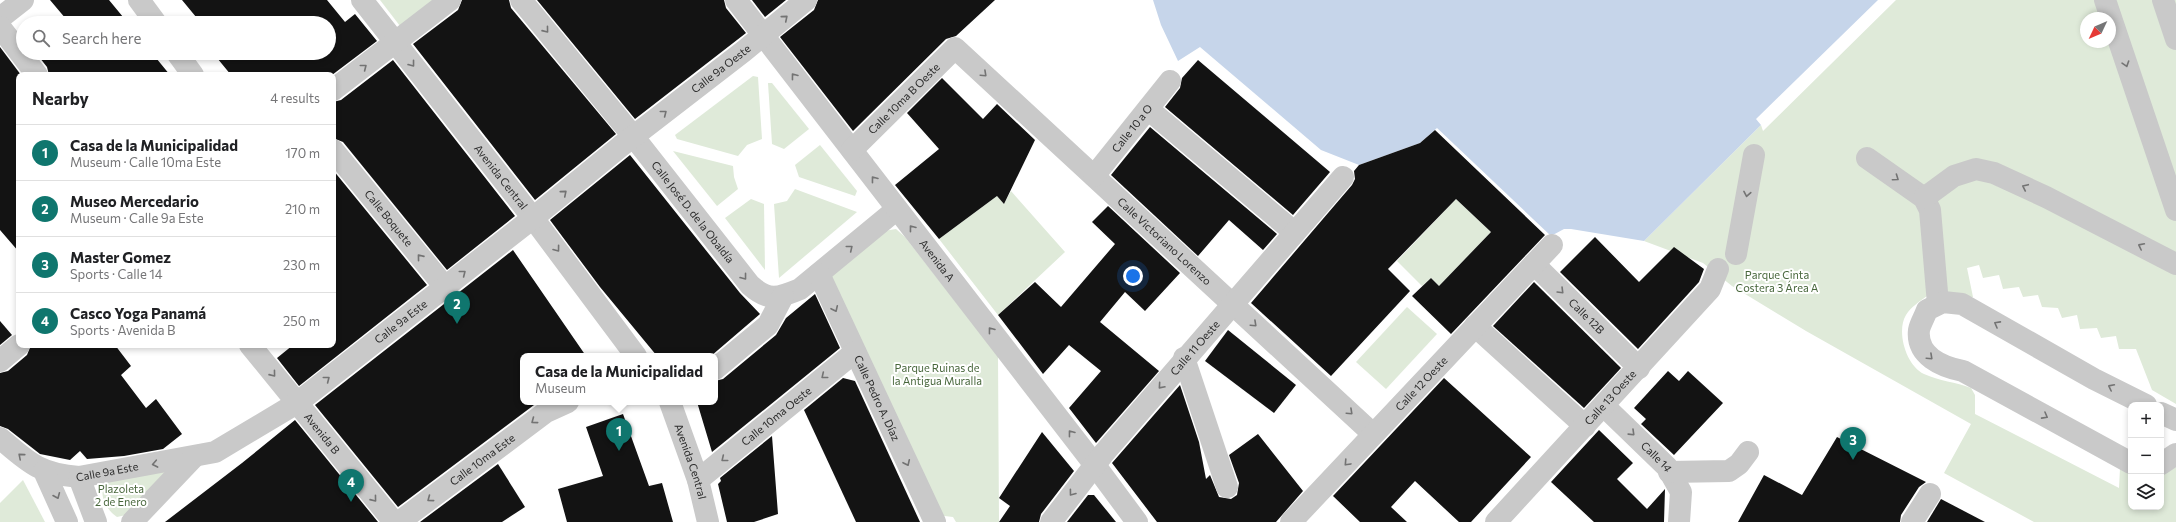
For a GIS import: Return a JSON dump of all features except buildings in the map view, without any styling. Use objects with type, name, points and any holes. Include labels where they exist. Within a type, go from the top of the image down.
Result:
[{"type":"street","points":[[0,18],[23,0]]},
{"type":"street","points":[[139,0],[151,16]]},
{"type":"street","name":"Avenida Central","points":[[362,0],[533,218],[634,353]]},
{"type":"street","points":[[336,88],[450,0]]},
{"type":"street","name":"Calle José D. de la Obaldía","points":[[521,0],[634,136],[750,285],[760,294],[770,297],[783,296],[800,289],[898,209]]},
{"type":"street","name":"Avenida A","points":[[736,0],[1094,464],[1137,522]]},
{"type":"street","name":"Calle 9a Oeste","points":[[634,136],[763,36],[806,0]]},
{"type":"street","points":[[2105,0],[2176,210]]},
{"type":"street","points":[[2163,0],[2176,39]]},
{"type":"street","points":[[0,27],[16,48]]},
{"type":"street","name":"Calle 10ma B Oeste","points":[[852,150],[955,48]]},
{"type":"street","name":"Calle Victoriano Lorenzo","points":[[955,48],[1373,434]]},
{"type":"street","points":[[25,60],[35,72]]},
{"type":"street","points":[[182,60],[191,72]]},
{"type":"street","name":"Calle 10 a O","points":[[1094,176],[1170,80]]},
{"type":"street","points":[[1148,109],[1294,232]]},
{"type":"street","name":"Calle 9a Este","points":[[44,471],[79,477],[193,458],[216,452],[297,404],[533,218],[634,136]]},
{"type":"street","name":"Calle Boquete","points":[[336,154],[444,288]]},
{"type":"street","points":[[1736,254],[1754,156]]},
{"type":"street","points":[[1867,158],[1924,198],[1930,210],[1938,304]]},
{"type":"street","points":[[1924,198],[1954,176],[1976,169],[1994,173],[2046,197],[2176,264]]},
{"type":"street","name":"Calle 11 Oeste","points":[[1050,522],[1094,464],[1184,358],[1343,177]]},
{"type":"street","name":"Calle 12 Oeste","points":[[1290,522],[1552,245]]},
{"type":"street","name":"Calle 12B","points":[[1534,264],[1639,368]]},
{"type":"street","name":"Calle 13 Oeste","points":[[1496,522],[1710,289],[1718,268]]},
{"type":"street","name":"Calle Pedro A. Díaz","points":[[819,274],[854,352],[935,522]]},
{"type":"street","points":[[718,367],[768,325],[783,296]]},
{"type":"street","points":[[2128,461],[1962,371],[1947,368],[1930,358],[1921,346],[1919,330],[1927,310],[1943,302],[1962,304],[2094,379],[2140,402]]},
{"type":"street","points":[[1475,326],[1585,426]]},
{"type":"street","points":[[0,361],[16,348]]},
{"type":"street","name":"Avenida B","points":[[252,348],[394,522]]},
{"type":"street","name":"Calle 10ma Oeste","points":[[698,480],[854,352]]},
{"type":"street","points":[[1184,358],[1227,487]]},
{"type":"street","name":"Calle 10ma Este","points":[[399,522],[546,412],[561,405]]},
{"type":"street","name":"Avenida Central","points":[[674,405],[698,480],[708,522]]},
{"type":"street","name":"Calle 14","points":[[1604,406],[1669,472],[1681,492],[1679,522]]},
{"type":"street","points":[[2164,414],[2176,420]]},
{"type":"street","points":[[0,438],[28,462],[44,471],[68,522]]},
{"type":"street","points":[[1669,472],[1729,471],[1739,464],[1748,452]]},
{"type":"street","points":[[2164,462],[2176,454]]},
{"type":"street","points":[[132,522],[193,458]]},
{"type":"street","points":[[79,477],[96,522]]},
{"type":"street","points":[[1912,522],[1930,494]]},
{"type":"green space","points":[[380,0],[436,0],[400,26]]},
{"type":"green space","name":"Parque Cinta Costera 3 Área A","points":[[1896,0],[2176,0],[2176,404],[2152,390],[2136,349],[2119,349],[2116,336],[2101,338],[2097,328],[2080,329],[2077,315],[2062,318],[2058,308],[2042,307],[2038,295],[2023,297],[2019,287],[2003,289],[1999,275],[1983,278],[1979,265],[1967,268],[1973,297],[1965,299],[1927,296],[1908,312],[1903,322],[1902,330],[1904,348],[1912,364],[1924,374],[1971,388],[1975,395],[1975,414],[2119,488],[2120,468],[2128,471],[2128,510],[2164,510],[2164,473],[2176,467],[2176,522],[2034,522],[1944,473],[1971,424],[1806,331],[1732,286],[1703,263],[1644,241],[1761,125],[1763,131]]},
{"type":"green space","points":[[753,76],[758,77],[762,139],[747,145],[738,156],[677,139],[675,135]]},
{"type":"green space","points":[[768,83],[772,83],[809,129],[784,149],[772,144]]},
{"type":"green space","points":[[820,145],[857,191],[855,196],[799,177],[795,165]]},
{"type":"green space","points":[[673,151],[733,166],[734,177],[738,189],[717,206]]},
{"type":"green space","points":[[795,189],[857,212],[779,278],[774,204],[787,201]]},
{"type":"green space","points":[[1011,191],[1065,252],[998,315],[939,239],[997,196],[1004,204]]},
{"type":"green space","points":[[751,199],[764,204],[765,270],[725,218]]},
{"type":"green space","points":[[1456,199],[1491,232],[1439,286],[1431,278],[1422,286],[1397,261]]},
{"type":"green space","name":"Parque Ruinas de la Antigua Muralla","points":[[896,229],[905,237],[998,356],[999,522],[956,522],[953,517],[936,515],[831,278],[834,272],[884,231]]},
{"type":"green space","points":[[1407,307],[1437,334],[1386,389],[1356,362]]},
{"type":"green space","name":"Plazoleta 2 de Enero","points":[[167,471],[126,515],[117,517],[109,510],[103,495],[104,485],[107,481]]},
{"type":"green space","points":[[23,480],[45,522],[0,522],[0,503]]},
{"type":"water","points":[[1153,0],[1878,0],[1756,119],[1761,125],[1644,241],[1571,229],[1564,229],[1551,236],[1437,128],[1420,143],[1359,165],[1321,150],[1200,47],[1178,61],[1161,25]]},
{"type":"place","name":"Museo Mercedario","points":[[457,324]]},
{"type":"place","name":"Casa de la Municipalidad","points":[[619,451]]},
{"type":"place","name":"Master Gomez","points":[[1853,460]]},
{"type":"place","name":"Casco Yoga Panamá","points":[[351,502]]}]
